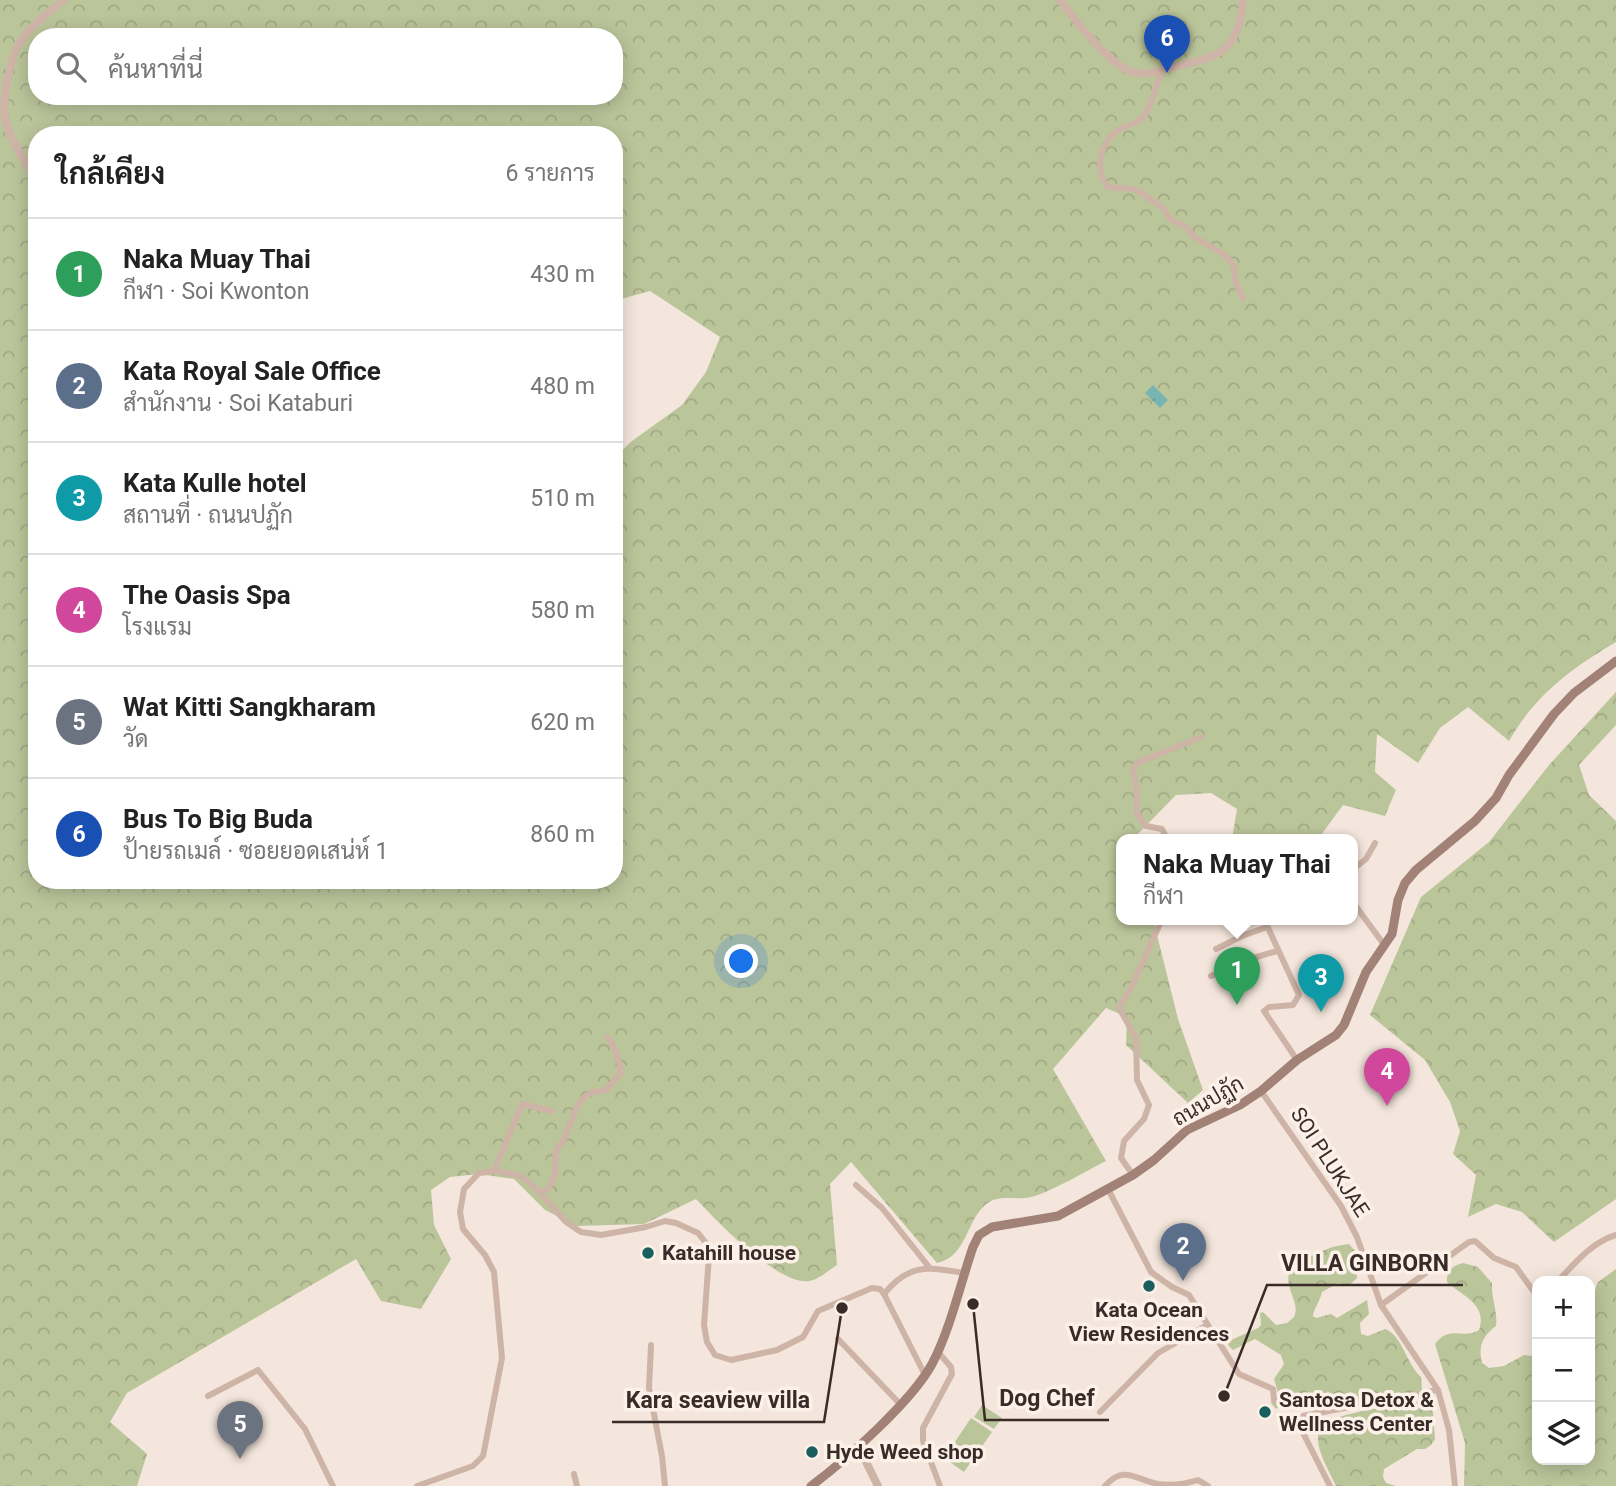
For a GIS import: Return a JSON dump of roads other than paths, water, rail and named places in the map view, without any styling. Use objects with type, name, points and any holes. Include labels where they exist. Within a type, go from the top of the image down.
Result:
[{"type":"main road","name":"ถนนปฏัก","points":[[811,1486],[858,1446],[925,1375],[938,1352],[979,1235],[992,1227],[1058,1216],[1133,1175],[1187,1130],[1240,1105],[1297,1060],[1336,1035],[1344,1025],[1366,972],[1392,934],[1398,900],[1405,883],[1416,870],[1475,821],[1496,798],[1516,764],[1554,714],[1574,693],[1616,661]]},
{"type":"street","points":[[31,28],[64,0]]},
{"type":"street","points":[[1060,0],[1117,64],[1132,72],[1144,74],[1204,60],[1228,46],[1241,22],[1243,0]]},
{"type":"street","points":[[28,32],[19,44],[5,91],[5,117],[14,141],[28,165]]},
{"type":"street","points":[[1163,69],[1146,114],[1132,126],[1122,128],[1106,145],[1101,163],[1104,182],[1108,187],[1133,189],[1143,194],[1163,208],[1170,219],[1222,253],[1234,265],[1243,299]]},
{"type":"street","points":[[1164,834],[1162,829],[1146,826],[1136,812],[1137,793],[1133,770],[1137,763],[1201,737]]},
{"type":"street","points":[[1358,866],[1366,859],[1375,843]]},
{"type":"street","points":[[1358,908],[1385,946]]},
{"type":"street","points":[[1133,1175],[1121,1158],[1124,1141],[1144,1119],[1149,1105],[1137,1080],[1136,1038],[1119,1008],[1159,925]]},
{"type":"street","points":[[1216,949],[1267,927],[1299,995],[1293,1005],[1269,1007],[1264,1012],[1297,1060]]},
{"type":"street","points":[[1211,975],[1240,962],[1277,951]]},
{"type":"street","points":[[540,1194],[549,1188],[555,1175],[556,1150],[563,1141],[577,1107],[584,1097],[606,1090],[621,1073],[620,1062],[607,1037]]},
{"type":"street","name":"SOI PLUKJAE","points":[[1261,1091],[1341,1206],[1357,1237],[1381,1305],[1438,1390],[1449,1430],[1455,1486]]},
{"type":"street","points":[[494,1171],[523,1104],[552,1111]]},
{"type":"street","points":[[417,1486],[473,1466],[483,1457],[502,1358],[494,1272],[485,1255],[463,1229],[460,1212],[464,1189],[479,1173],[494,1171],[521,1177],[566,1222],[580,1231],[601,1236],[665,1221],[676,1223],[698,1234],[706,1243],[709,1256],[704,1325],[707,1342],[715,1355],[731,1360],[777,1350],[803,1337],[818,1311],[872,1288],[880,1289],[884,1294],[925,1375]]},
{"type":"street","points":[[856,1185],[889,1216],[929,1267]]},
{"type":"street","points":[[1108,1189],[1151,1272],[1189,1295],[1239,1374],[1273,1389],[1274,1399]]},
{"type":"street","points":[[1563,1276],[1591,1248],[1603,1239],[1616,1235]]},
{"type":"street","points":[[1381,1305],[1469,1242],[1475,1241],[1494,1258],[1516,1268],[1532,1289]]},
{"type":"street","points":[[884,1294],[896,1279],[918,1269],[929,1267],[964,1273]]},
{"type":"street","points":[[1100,1412],[1158,1353],[1208,1325]]},
{"type":"street","points":[[838,1339],[900,1404]]},
{"type":"street","points":[[651,1345],[649,1388],[662,1456],[664,1486]]},
{"type":"street","points":[[938,1352],[951,1367],[952,1374],[923,1428],[923,1441],[940,1486]]},
{"type":"street","points":[[208,1396],[258,1370],[305,1429],[333,1486]]},
{"type":"street","points":[[1331,1486],[1297,1423],[1299,1419],[1303,1416],[1438,1390]]},
{"type":"street","points":[[858,1446],[877,1486]]},
{"type":"street","points":[[574,1474],[577,1486]]},
{"type":"street","points":[[1105,1486],[1112,1478],[1122,1474],[1157,1484],[1183,1485],[1198,1480],[1208,1486]]},
{"type":"water","points":[[1153,385],[1168,400],[1160,408],[1145,393]]},
{"type":"place","name":"Bus To Big Buda","points":[[1167,73]]},
{"type":"place","name":"Naka Muay Thai","points":[[1237,1005]]},
{"type":"place","name":"Kata Kulle hotel","points":[[1321,1012]]},
{"type":"place","name":"The Oasis Spa","points":[[1387,1106]]},
{"type":"place","name":"Katahill house","points":[[648,1253]]},
{"type":"place","name":"Kata Royal Sale Office","points":[[1183,1281]]},
{"type":"place","name":"Kata Ocean View Residences","points":[[1149,1286]]},
{"type":"place","name":"Dog Chef","points":[[973,1304]]},
{"type":"place","name":"Kara seaview villa","points":[[842,1308]]},
{"type":"place","name":"VILLA GINBORN","points":[[1224,1396]]},
{"type":"place","name":"Santosa Detox & Wellness Center","points":[[1265,1412]]},
{"type":"place","name":"Hyde Weed shop","points":[[812,1452]]},
{"type":"place","name":"Wat Kitti Sangkharam","points":[[240,1459]]}]
